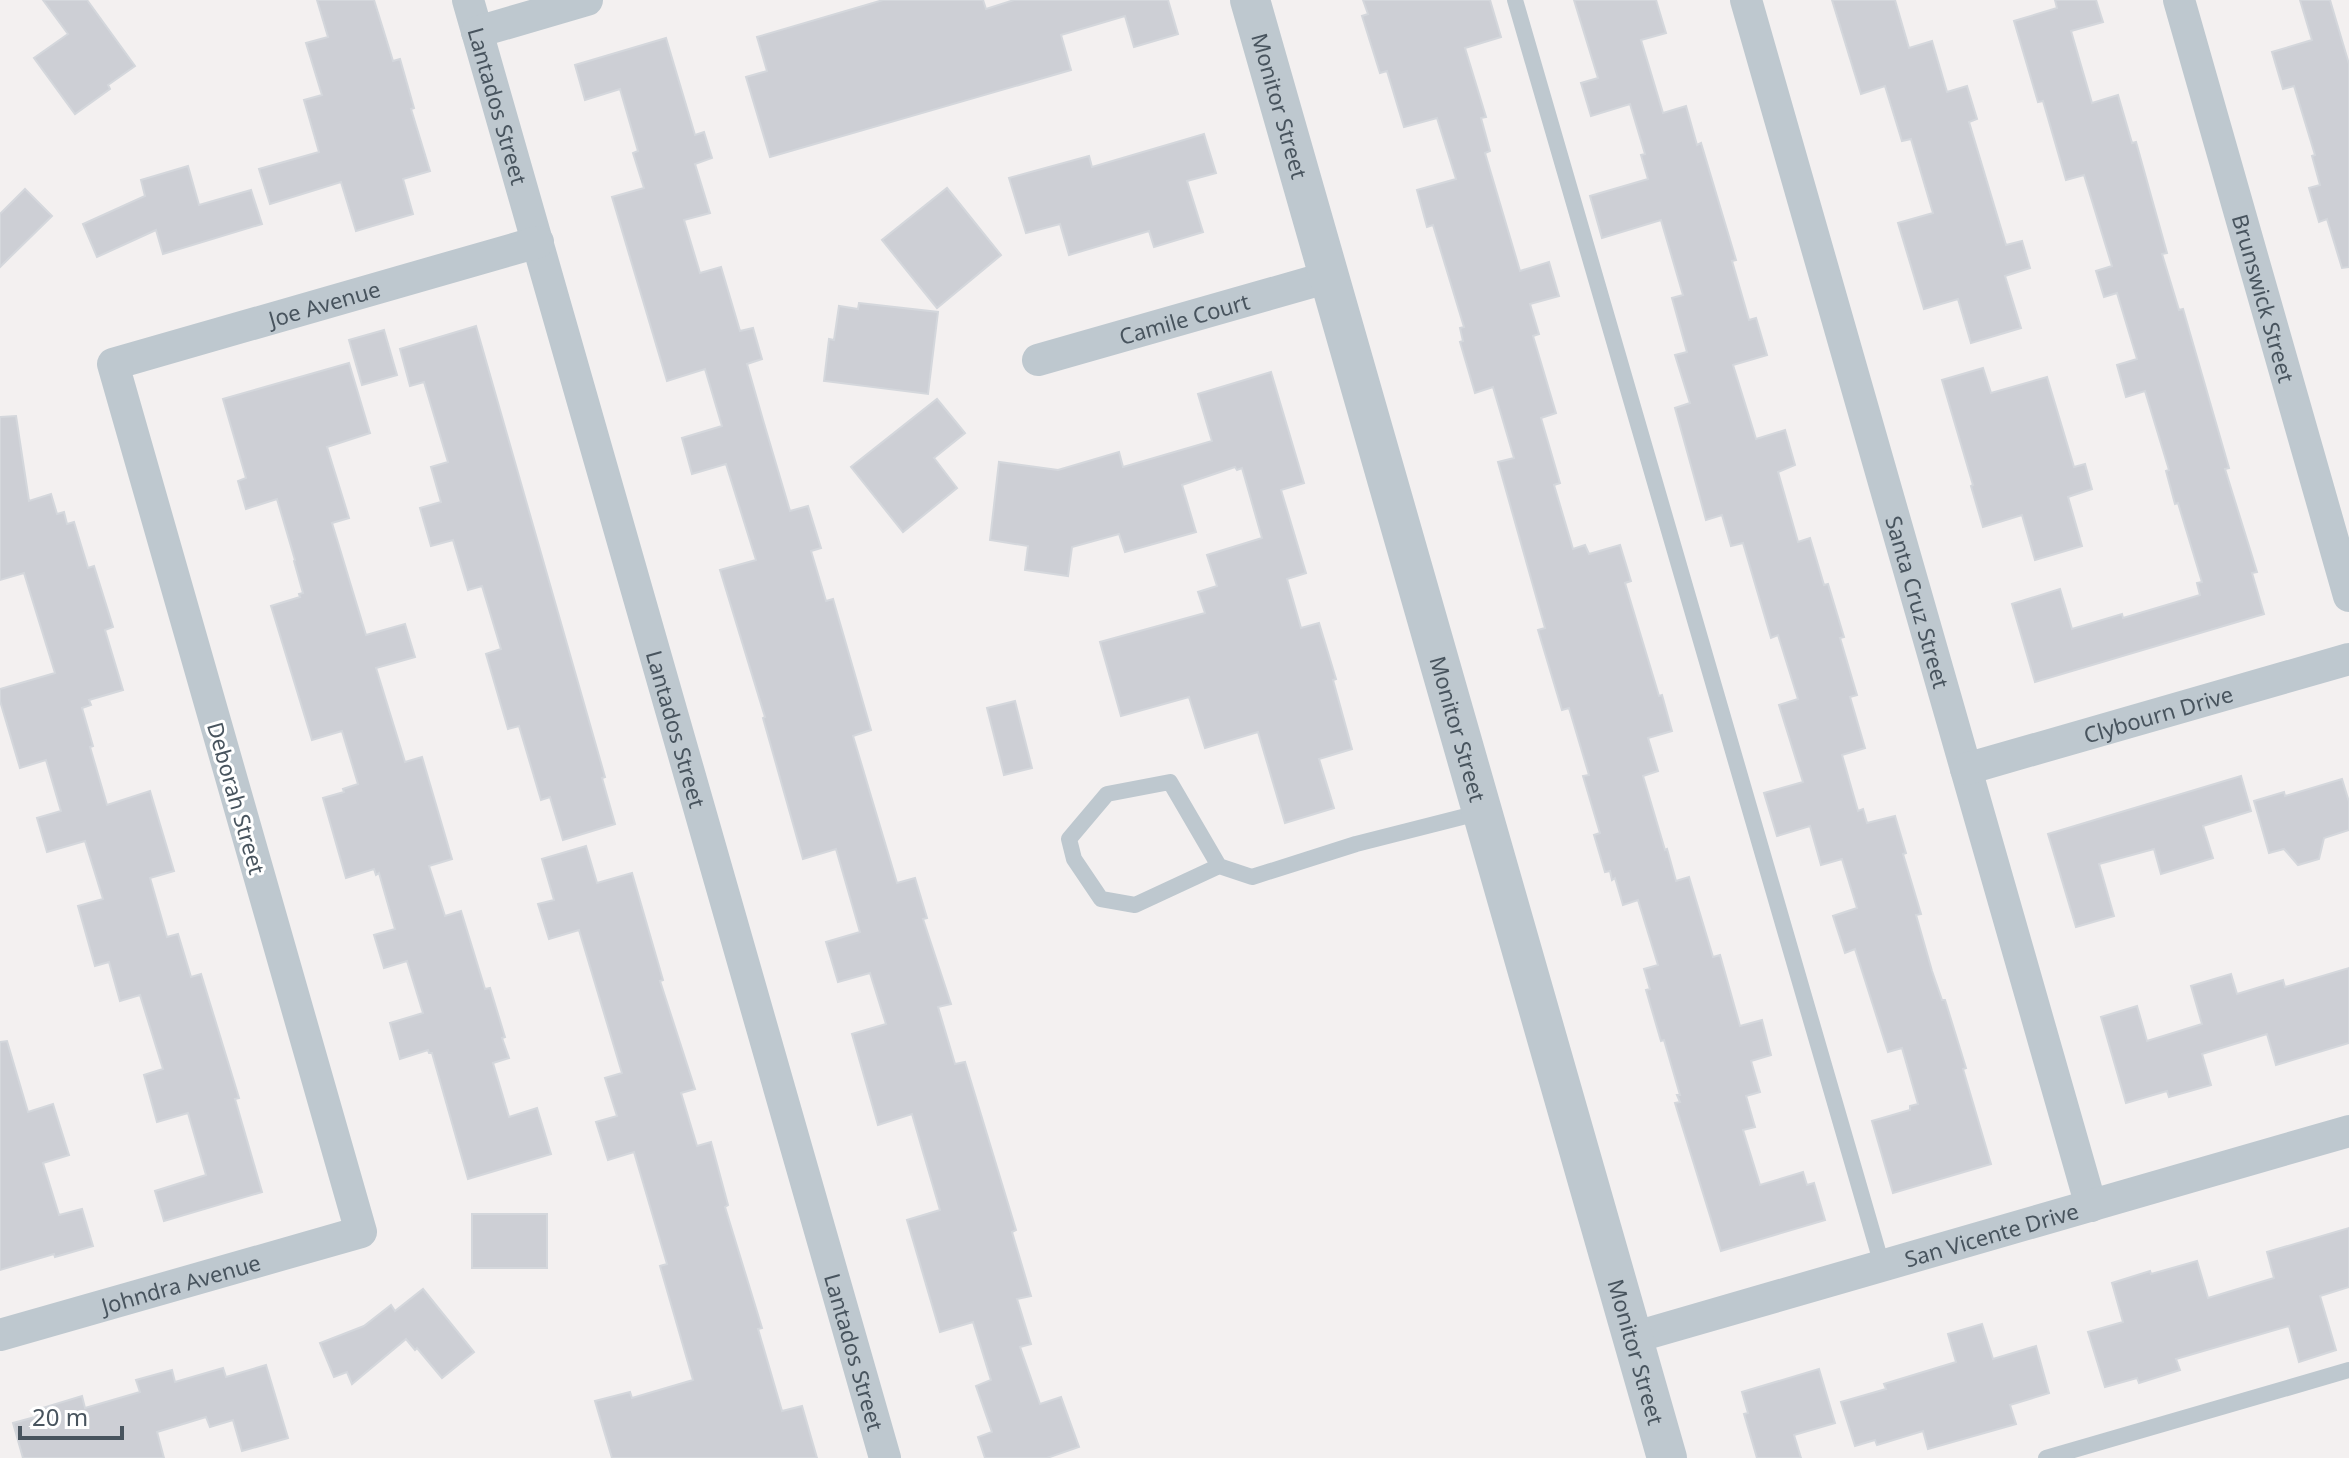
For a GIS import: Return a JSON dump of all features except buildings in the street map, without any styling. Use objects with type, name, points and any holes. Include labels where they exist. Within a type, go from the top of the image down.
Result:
[{"type":"street","name":"Lantados Street","points":[[468,0],[885,1458]]},
{"type":"street","points":[[477,32],[587,0]]},
{"type":"street","name":"Monitor Street","points":[[1250,0],[1667,1458]]},
{"type":"street","name":"Santa Cruz Street","points":[[1746,0],[2091,1206]]},
{"type":"street","name":"Brunswick Street","points":[[2179,0],[2349,596]]},
{"type":"street","name":"Joe Avenue","points":[[113,364],[538,242]]},
{"type":"street","name":"Camile Court","points":[[1038,360],[1329,277]]},
{"type":"street","name":"Deborah Street","points":[[113,364],[361,1232]]},
{"type":"street","name":"Clybourn Drive","points":[[1966,769],[2349,659]]},
{"type":"street","name":"San Vicente Drive","points":[[1632,1338],[2349,1131]]},
{"type":"street","name":"Johndra Avenue","points":[[0,1335],[361,1232]]},
{"type":"lane","points":[[1515,0],[1882,1265]]},
{"type":"lane","points":[[1219,866],[1135,905],[1101,899],[1074,859],[1069,839],[1107,794],[1170,782],[1219,866],[1252,877],[1356,844],[1482,812]]},
{"type":"lane","points":[[2046,1458],[2349,1370]]}]
